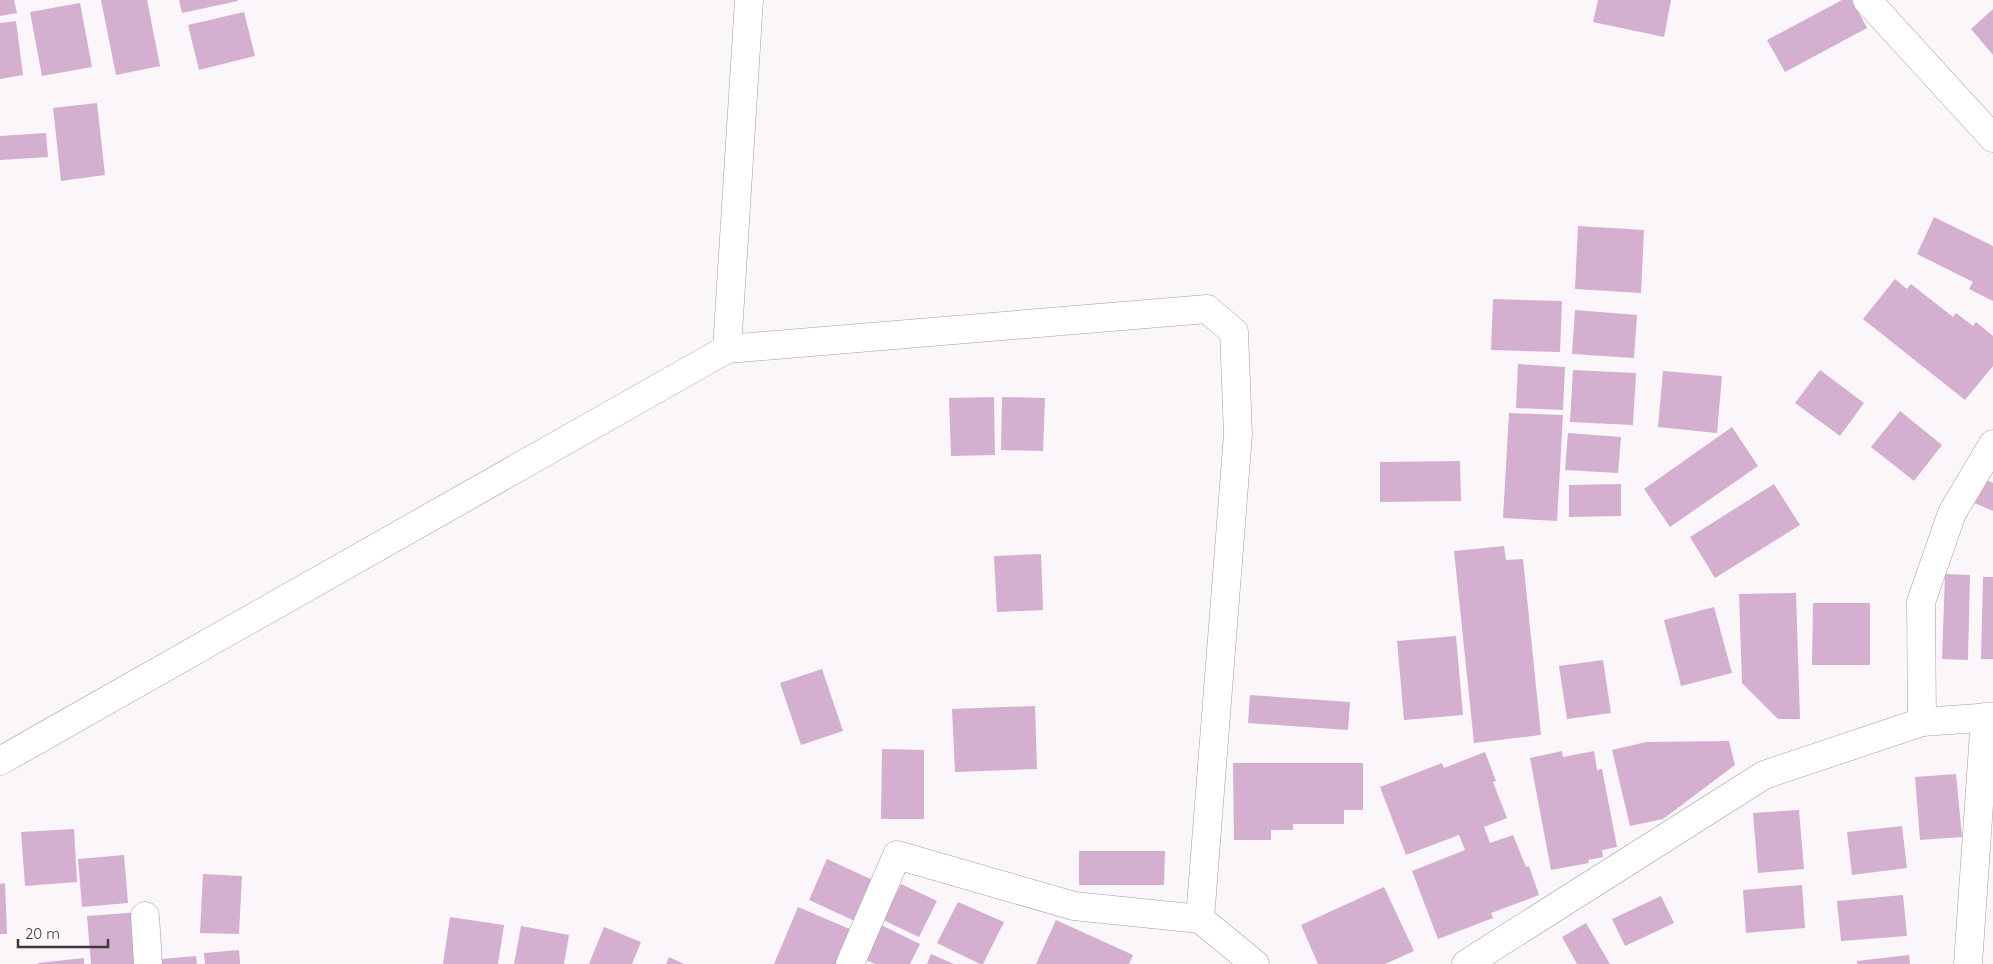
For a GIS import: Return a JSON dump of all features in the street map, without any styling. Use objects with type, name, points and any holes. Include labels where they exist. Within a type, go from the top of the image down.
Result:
[{"type":"street","points":[[727,349],[749,0]]},
{"type":"street","points":[[1867,0],[1993,138]]},
{"type":"street","points":[[0,761],[727,349],[1207,309],[1234,332],[1238,434],[1200,919]]},
{"type":"street","points":[[1922,722],[1921,602],[1952,513],[1993,444]]},
{"type":"street","points":[[1466,964],[1764,775],[1922,722],[1989,717],[1968,964]]},
{"type":"street","points":[[850,964],[897,855],[1074,906],[1200,919],[1255,964]]},
{"type":"street","points":[[145,916],[148,964]]},
{"type":"building","points":[[0,0],[14,0],[17,13],[0,16]]},
{"type":"building","points":[[101,0],[147,0],[160,66],[116,75]]},
{"type":"building","points":[[179,0],[237,0],[238,1],[182,13]]},
{"type":"building","points":[[1598,0],[1671,0],[1664,37],[1593,22]]},
{"type":"building","points":[[1842,0],[1852,0],[1867,28],[1785,72],[1767,40]]},
{"type":"building","points":[[80,3],[92,67],[42,76],[30,12]]},
{"type":"building","points":[[1993,9],[1993,55],[1971,29]]},
{"type":"building","points":[[244,12],[255,56],[199,70],[188,25]]},
{"type":"building","points":[[16,21],[23,75],[0,79],[0,23]]},
{"type":"building","points":[[97,103],[105,175],[61,181],[53,108]]},
{"type":"building","points":[[46,133],[48,157],[0,160],[0,136]]},
{"type":"building","points":[[1934,217],[1993,246],[1993,301],[1969,289],[1973,282],[1917,254]]},
{"type":"building","points":[[1578,226],[1644,230],[1641,293],[1575,289]]},
{"type":"building","points":[[1895,279],[1907,289],[1911,284],[1953,317],[1956,313],[1973,326],[1976,322],[1993,336],[1993,366],[1965,400],[1863,319]]},
{"type":"building","points":[[1493,299],[1562,301],[1560,352],[1491,350]]},
{"type":"building","points":[[1575,310],[1637,315],[1634,358],[1572,354]]},
{"type":"building","points":[[1518,364],[1565,367],[1563,410],[1516,408]]},
{"type":"building","points":[[1573,370],[1636,373],[1633,425],[1570,422]]},
{"type":"building","points":[[1820,370],[1864,403],[1840,436],[1795,403]]},
{"type":"building","points":[[1663,371],[1722,376],[1717,433],[1658,427]]},
{"type":"building","points":[[994,397],[995,455],[951,456],[949,398]]},
{"type":"building","points":[[1002,397],[1045,398],[1043,451],[1001,450]]},
{"type":"building","points":[[1900,411],[1942,445],[1914,481],[1871,447]]},
{"type":"building","points":[[1509,413],[1563,415],[1557,521],[1503,518]]},
{"type":"building","points":[[1732,427],[1758,466],[1670,527],[1644,489]]},
{"type":"building","points":[[1568,433],[1621,437],[1618,473],[1565,470]]},
{"type":"building","points":[[1460,461],[1461,501],[1380,502],[1380,462]]},
{"type":"building","points":[[1982,478],[1993,483],[1993,511],[1972,502]]},
{"type":"building","points":[[1621,484],[1621,516],[1569,517],[1569,485]]},
{"type":"building","points":[[1774,484],[1800,525],[1715,578],[1690,537]]},
{"type":"building","points":[[1504,546],[1506,560],[1523,559],[1541,735],[1474,743],[1454,551]]},
{"type":"building","points":[[1041,554],[1043,610],[997,612],[994,556]]},
{"type":"building","points":[[1945,574],[1970,575],[1968,660],[1942,659]]},
{"type":"building","points":[[1983,577],[1993,577],[1993,659],[1981,659]]},
{"type":"building","points":[[1796,593],[1800,719],[1778,719],[1742,683],[1739,594]]},
{"type":"building","points":[[1813,603],[1870,603],[1870,665],[1812,665]]},
{"type":"building","points":[[1714,607],[1732,673],[1681,686],[1664,620]]},
{"type":"building","points":[[1456,636],[1463,715],[1404,720],[1397,641]]},
{"type":"building","points":[[1603,660],[1611,713],[1567,719],[1559,666]]},
{"type":"building","points":[[822,669],[843,731],[801,745],[780,683]]},
{"type":"building","points":[[1250,695],[1350,702],[1348,730],[1248,723]]},
{"type":"building","points":[[1035,706],[1037,769],[955,772],[952,709]]},
{"type":"building","points":[[1729,741],[1735,765],[1663,819],[1630,826],[1612,750],[1646,742]]},
{"type":"building","points":[[882,749],[924,750],[924,819],[881,819]]},
{"type":"building","points":[[1562,751],[1563,757],[1594,751],[1597,770],[1602,769],[1617,847],[1602,850],[1603,857],[1588,860],[1589,863],[1551,870],[1530,758]]},
{"type":"building","points":[[1485,752],[1496,781],[1493,782],[1507,818],[1484,827],[1490,843],[1513,835],[1526,867],[1529,866],[1539,895],[1491,913],[1493,918],[1438,939],[1412,871],[1465,850],[1459,835],[1406,855],[1380,787],[1442,763],[1444,768]]},
{"type":"building","points":[[1233,763],[1363,763],[1363,810],[1344,810],[1344,824],[1293,824],[1293,830],[1271,830],[1271,840],[1234,840]]},
{"type":"building","points":[[1956,774],[1962,837],[1920,840],[1915,777]]},
{"type":"building","points":[[1799,810],[1804,869],[1758,873],[1753,813]]},
{"type":"building","points":[[1902,826],[1907,868],[1852,875],[1847,832]]},
{"type":"building","points":[[74,829],[77,882],[25,886],[21,832]]},
{"type":"building","points":[[1079,851],[1165,851],[1164,885],[1079,885]]},
{"type":"building","points":[[124,855],[128,903],[82,907],[78,859]]},
{"type":"building","points":[[827,859],[877,882],[859,923],[809,900]]},
{"type":"building","points":[[203,874],[242,876],[239,934],[200,933]]},
{"type":"building","points":[[5,883],[7,934],[0,934],[0,884]]},
{"type":"building","points":[[901,884],[937,901],[919,937],[883,920]]},
{"type":"building","points":[[1802,885],[1805,928],[1746,933],[1743,890]]},
{"type":"building","points":[[1384,887],[1414,951],[1385,964],[1318,964],[1301,925]]},
{"type":"building","points":[[1903,895],[1907,936],[1841,941],[1837,901]]},
{"type":"building","points":[[1661,896],[1674,923],[1625,946],[1612,919]]},
{"type":"building","points":[[958,902],[1004,922],[983,964],[937,943]]},
{"type":"building","points":[[798,907],[852,930],[838,964],[774,964]]},
{"type":"building","points":[[140,912],[144,964],[91,964],[87,916]]},
{"type":"building","points":[[450,917],[504,925],[498,964],[443,964]]},
{"type":"building","points":[[1056,920],[1133,955],[1129,964],[1036,964]]},
{"type":"building","points":[[1586,923],[1610,964],[1577,964],[1562,937]]},
{"type":"building","points":[[881,925],[920,944],[910,964],[875,964],[864,959]]},
{"type":"building","points":[[521,926],[569,935],[564,964],[514,964]]},
{"type":"building","points":[[604,927],[641,942],[632,964],[589,964]]},
{"type":"building","points":[[239,950],[240,964],[205,964],[204,953]]},
{"type":"building","points":[[931,954],[954,964],[927,964]]},
{"type":"building","points":[[1909,955],[1910,964],[1857,964],[1857,961]]},
{"type":"building","points":[[196,956],[197,964],[162,964],[162,959]]},
{"type":"building","points":[[669,957],[684,964],[666,964]]},
{"type":"building","points":[[84,958],[84,964],[38,964],[38,963]]}]
